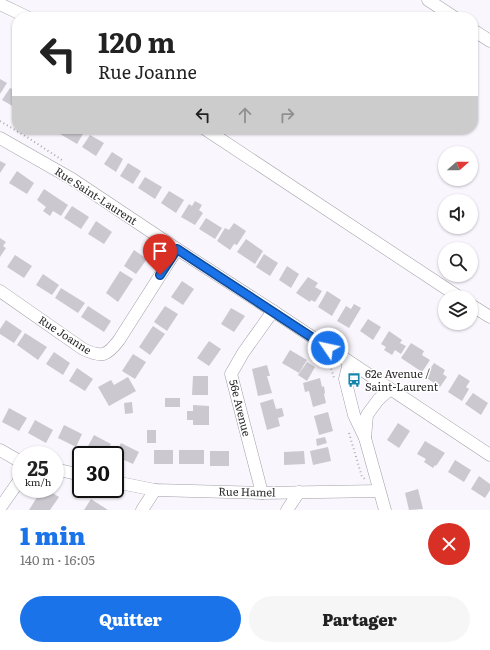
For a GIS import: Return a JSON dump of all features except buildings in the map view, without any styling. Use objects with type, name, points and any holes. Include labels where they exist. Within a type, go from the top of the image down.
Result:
[{"type":"street","points":[[428,0],[446,12]]},
{"type":"street","points":[[0,4],[17,12]]},
{"type":"street","points":[[478,33],[490,41]]},
{"type":"street","points":[[213,134],[448,290]]},
{"type":"street","name":"Rue Saint-Laurent","points":[[0,138],[72,179],[490,455]]},
{"type":"street","name":"Rue Joanne","points":[[0,291],[83,350],[95,355],[103,354],[110,351],[119,340],[177,249]]},
{"type":"street","points":[[478,309],[490,317]]},
{"type":"street","name":"56e Avenue","points":[[262,493],[231,374],[243,353],[273,311]]},
{"type":"street","points":[[349,362],[344,379],[354,415],[365,438],[384,510]]},
{"type":"street","points":[[365,438],[368,415],[378,400],[390,389]]},
{"type":"street","points":[[0,450],[12,457]]},
{"type":"street","name":"Rue Hamel","points":[[124,484],[155,490],[262,493],[379,491]]},
{"type":"street","points":[[142,510],[155,490]]},
{"type":"street","points":[[0,508],[12,491]]},
{"type":"street","points":[[287,510],[299,492]]},
{"type":"place","name":"62e Avenue / Saint-Laurent","points":[[354,380]]},
{"type":"route","points":[[160,275],[177,249],[328,348]]}]
